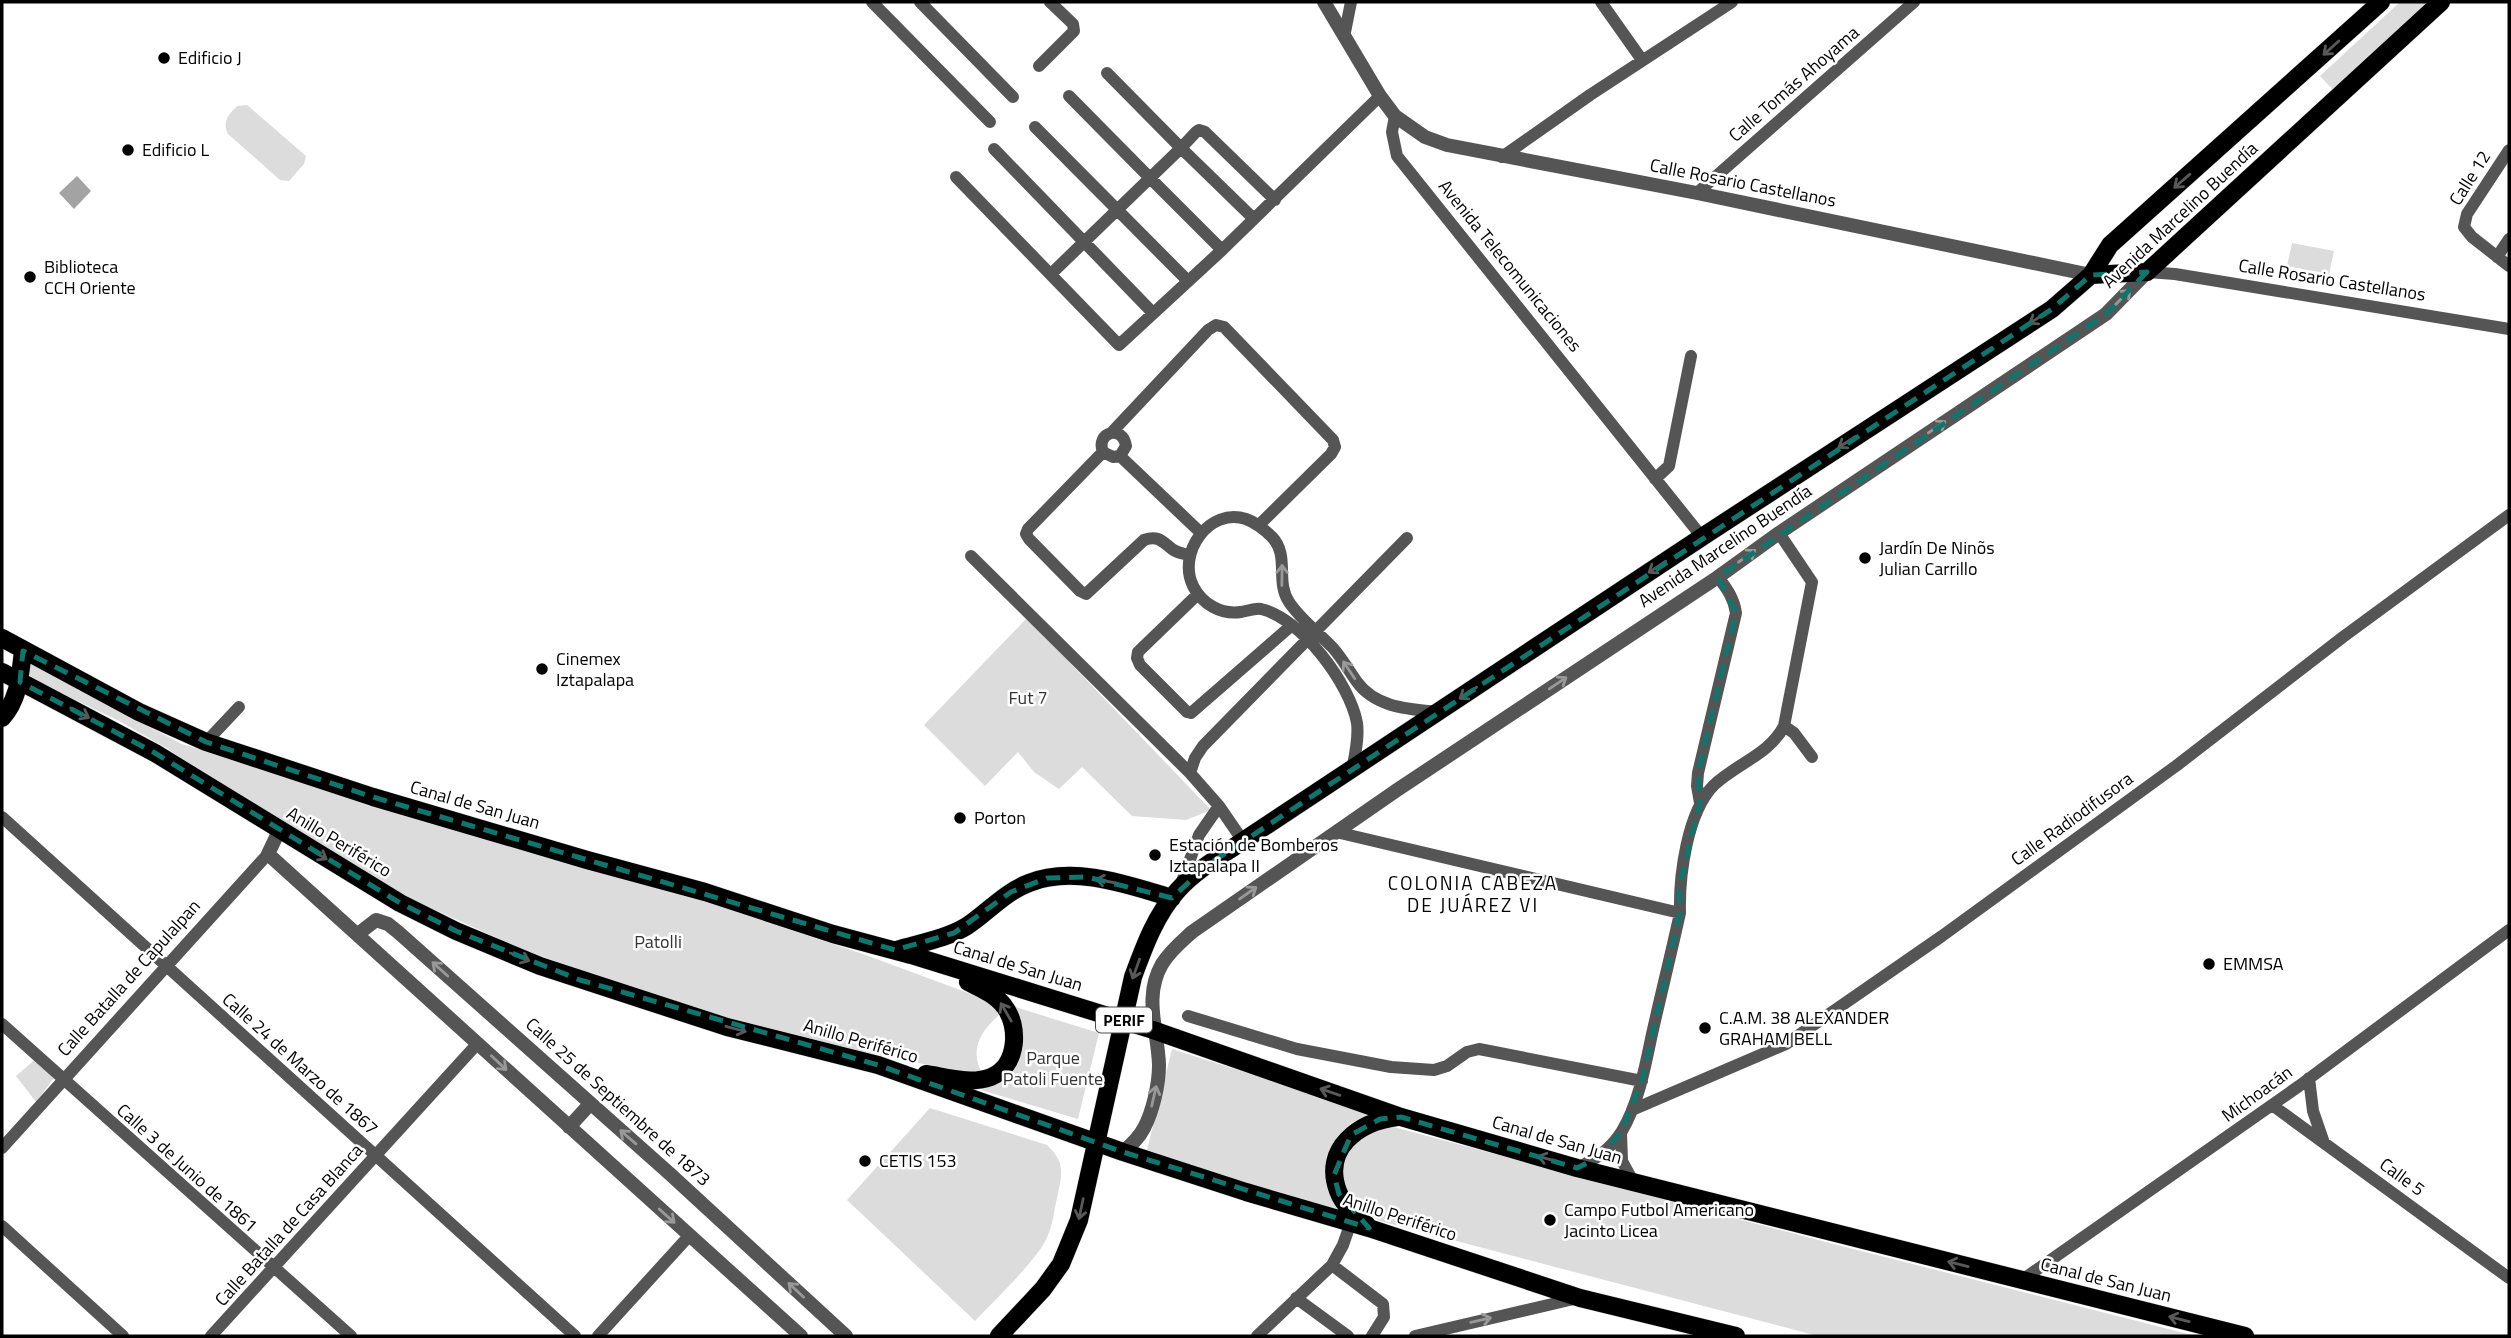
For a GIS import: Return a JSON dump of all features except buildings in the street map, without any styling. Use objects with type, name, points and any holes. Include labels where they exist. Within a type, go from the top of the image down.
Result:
[{"type":"main road","name":"Avenida Marcelino Buendía","points":[[999,1336],[1043,1289],[1061,1264],[1079,1220],[1094,1142],[1133,977],[1145,944],[1176,893],[1206,866],[1243,841],[2052,309],[2091,275],[2110,245],[2381,2]]},
{"type":"main road","name":"Avenida Marcelino Buendía","points":[[2147,272],[2441,2]]},
{"type":"main road","points":[[2091,275],[2147,272]]},
{"type":"main road","name":"Canal de San Juan","points":[[3,643],[139,712],[206,742],[373,797],[747,904],[833,934],[903,952],[1122,1020],[1401,1117],[1634,1183],[2245,1336]]},
{"type":"main road","points":[[2,718],[12,706],[20,682],[23,651]]},
{"type":"main road","points":[[2,672],[20,682]]},
{"type":"main road","name":"Anillo Periférico","points":[[20,682],[155,753],[400,903],[456,931],[540,966],[727,1027],[878,1065],[1123,1152],[1246,1192],[1351,1222],[1580,1298],[1736,1336]]},
{"type":"main road","points":[[903,952],[968,926],[1010,892],[1047,878],[1087,877],[1176,893]]},
{"type":"main road","points":[[878,1065],[977,1080],[992,1077],[1002,1070],[1012,1052],[1014,1030],[1010,1017],[997,999],[985,990],[903,952]]},
{"type":"main road","points":[[1369,1228],[1352,1212],[1339,1194],[1334,1175],[1337,1157],[1351,1135],[1361,1127],[1380,1119],[1401,1117]]},
{"type":"street","points":[[872,2],[990,122]]},
{"type":"street","points":[[920,2],[1013,97]]},
{"type":"street","points":[[1039,66],[1074,31],[1073,24],[1050,2]]},
{"type":"street","points":[[1324,2],[1380,96],[1395,116]]},
{"type":"street","points":[[1344,37],[1351,2]]},
{"type":"street","points":[[1601,2],[1642,61]]},
{"type":"street","points":[[1502,157],[1732,2]]},
{"type":"street","name":"Calle Tomás Ahoyama","points":[[1698,193],[1914,2]]},
{"type":"street","points":[[1107,73],[1254,219]]},
{"type":"street","points":[[1069,96],[1222,250]]},
{"type":"street","points":[[956,177],[1119,345],[1275,200],[1380,96]]},
{"type":"street","name":"Calle Rosario Castellanos","points":[[1395,116],[1425,137],[1447,145],[1698,193],[2091,275]]},
{"type":"street","name":"Avenida Telecomunicaciones","points":[[1395,116],[1392,132],[1397,156],[1702,537]]},
{"type":"street","points":[[1035,127],[1187,280]]},
{"type":"street","points":[[1051,274],[1196,132],[1205,132],[1275,200]]},
{"type":"street","points":[[994,149],[1153,313]]},
{"type":"street","name":"Calle 12","points":[[2497,257],[2464,227],[2467,214],[2509,150]]},
{"type":"street","points":[[2509,239],[2497,257],[2509,266]]},
{"type":"street","name":"Calle Rosario Castellanos","points":[[2147,272],[2175,274],[2509,329]]},
{"type":"street","name":"Avenida Marcelino Buendía","points":[[1123,1152],[1144,1130],[1159,1066],[1153,1030],[1152,995],[1156,980],[1162,964],[1174,948],[1192,932],[1336,832],[2106,314],[2147,272]]},
{"type":"street","points":[[1117,433],[1124,419],[1208,330],[1216,325],[1224,327],[1333,440],[1335,447],[1259,525]]},
{"type":"street","points":[[1656,479],[1669,466],[1690,356]]},
{"type":"street","points":[[1190,555],[1179,553],[1158,538],[1151,537],[1136,545],[1089,593],[1080,591],[1026,534],[1113,457],[1126,446],[1125,439],[1117,433],[1107,433],[1100,446],[1113,457],[1201,533]]},
{"type":"street","name":"Calle Radiodifusora","points":[[1632,1110],[1786,1044],[1942,936],[2176,766],[2343,637],[2509,515]]},
{"type":"street","points":[[1352,770],[1357,724],[1352,706],[1333,668],[1311,636],[1288,601],[1282,588],[1282,555],[1278,544],[1259,525],[1246,519],[1225,519],[1215,523],[1201,533],[1190,555],[1189,572],[1198,594],[1205,602],[1225,612],[1235,613],[1259,608],[1292,625],[1311,636],[1335,651],[1358,684],[1370,696],[1387,704],[1439,712]]},
{"type":"street","points":[[1577,1168],[1601,1156],[1621,1132],[1642,1081],[1680,913],[1679,887],[1700,803],[1714,785],[1778,738],[1784,726],[1812,582],[1779,533]]},
{"type":"street","points":[[1190,774],[1195,758],[1203,746],[1407,538]]},
{"type":"street","points":[[971,556],[1190,774],[1219,806],[1243,841]]},
{"type":"street","points":[[1700,803],[1698,774],[1736,613],[1728,590],[1718,577]]},
{"type":"street","points":[[1198,594],[1138,652],[1137,658],[1140,665],[1187,712],[1192,713],[1292,625]]},
{"type":"street","points":[[206,742],[239,707]]},
{"type":"street","points":[[1784,726],[1799,738],[1812,757]]},
{"type":"street","points":[[1176,893],[1199,835],[1219,806]]},
{"type":"street","name":"Calle 24 de Marzo de 1867","points":[[2,817],[575,1336]]},
{"type":"street","name":"Calle Batalla de Capulalpan","points":[[2,1147],[268,854],[279,831]]},
{"type":"street","points":[[1336,832],[1680,913]]},
{"type":"street","points":[[268,854],[801,1336]]},
{"type":"street","name":"Calle 25 de Septiembre de 1873","points":[[358,934],[376,920],[387,924],[670,1174],[846,1336]]},
{"type":"street","name":"Michoacán","points":[[2022,1280],[2272,1105],[2509,930]]},
{"type":"street","points":[[1188,1016],[1297,1049],[1391,1067],[1434,1070],[1447,1066],[1467,1052],[1479,1049],[1642,1081]]},
{"type":"street","name":"Calle 3 de Junio de 1861","points":[[2,1024],[351,1336]]},
{"type":"street","name":"Calle Batalla de Casa Blanca","points":[[211,1336],[478,1044]]},
{"type":"street","points":[[2309,1078],[2313,1111],[2323,1141]]},
{"type":"street","points":[[569,1127],[590,1104]]},
{"type":"street","name":"Calle 5","points":[[2272,1105],[2509,1278]]},
{"type":"street","points":[[1621,1132],[1622,1161],[1634,1183]]},
{"type":"street","points":[[1260,1335],[1332,1265],[1351,1222]]},
{"type":"street","points":[[2,1226],[123,1336]]},
{"type":"street","points":[[598,1336],[689,1236]]},
{"type":"street","points":[[1332,1265],[1383,1304],[1384,1317],[1372,1336]]},
{"type":"street","points":[[1296,1298],[1348,1336]]},
{"type":"street","points":[[1415,1336],[1580,1298]]},
{"type":"highlighted area","points":[[2147,272],[2106,314],[1718,577],[1736,613],[1698,773],[1700,803],[1679,887],[1680,913],[1642,1081],[1621,1132],[1601,1156],[1577,1168],[1401,1117],[1380,1119],[1351,1135],[1334,1175],[1339,1194],[1369,1228],[1123,1152],[878,1065],[580,980],[456,931],[400,903],[155,753],[20,682],[23,651],[206,742],[373,797],[895,950],[954,933],[1011,892],[1047,878],[1087,877],[1172,898],[1206,866],[2052,309],[2091,275]]},
{"type":"green space","points":[[2400,2],[2436,2],[2336,93],[2320,76]]},
{"type":"green space","points":[[247,105],[306,156],[304,164],[289,181],[280,180],[228,134],[226,122],[229,116],[237,106]]},
{"type":"green space","points":[[2292,243],[2334,251],[2329,274],[2287,266]]},
{"type":"green space","name":"Fut 7","points":[[1027,618],[1211,810],[1186,820],[1132,816],[1082,767],[1059,789],[1034,772],[1018,752],[985,786],[924,725]]},
{"type":"green space","name":"Patolli","points":[[28,664],[43,668],[182,744],[686,895],[863,954],[979,997],[994,1007],[999,1015],[987,1027],[979,1041],[977,1056],[982,1073],[972,1074],[860,1051],[705,1012],[555,964],[382,886],[212,781],[168,749],[119,721],[36,681],[28,673]]},
{"type":"green space","name":"Parque Patoli Fuente","points":[[1012,1006],[1099,1033],[1078,1119],[981,1090],[998,1082]]},
{"type":"green space","points":[[1172,1049],[1373,1113],[1351,1123],[1334,1144],[1331,1192],[1340,1214],[1147,1150]]},
{"type":"green space","points":[[38,1057],[54,1078],[36,1102],[16,1076]]},
{"type":"green space","points":[[930,1108],[1047,1145],[1060,1163],[1061,1175],[1050,1231],[1026,1267],[975,1321],[847,1200]]},
{"type":"green space","points":[[1386,1125],[1818,1240],[2196,1336],[1818,1336],[1380,1221],[1352,1198],[1345,1188],[1341,1167],[1352,1144]]},
{"type":"shaded area","points":[[77,176],[91,191],[74,209],[59,193]]},
{"type":"place","name":"Edificio J","points":[[164,58]]},
{"type":"place","name":"Edificio L","points":[[128,150]]},
{"type":"place","name":"Biblioteca CCH Oriente","points":[[30,277]]},
{"type":"place","name":"Jardín De Ninõs Julian Carrillo","points":[[1865,558]]},
{"type":"place","name":"Cinemex Iztapalapa","points":[[542,669]]},
{"type":"place","name":"Porton","points":[[960,818]]},
{"type":"place","name":"Estación de Bomberos Iztapalapa II","points":[[1155,855]]},
{"type":"place","name":"EMMSA","points":[[2209,964]]},
{"type":"place","name":"C.A.M. 38 ALEXANDER GRAHAM BELL","points":[[1705,1028]]},
{"type":"place","name":"CETIS 153","points":[[865,1161]]},
{"type":"place","name":"Campo Futbol Americano Jacinto Licea","points":[[1550,1220]]},
{"type":"district","name":"COLONIA CABEZA DE JUÁREZ VI","points":[[1473,894]]}]
